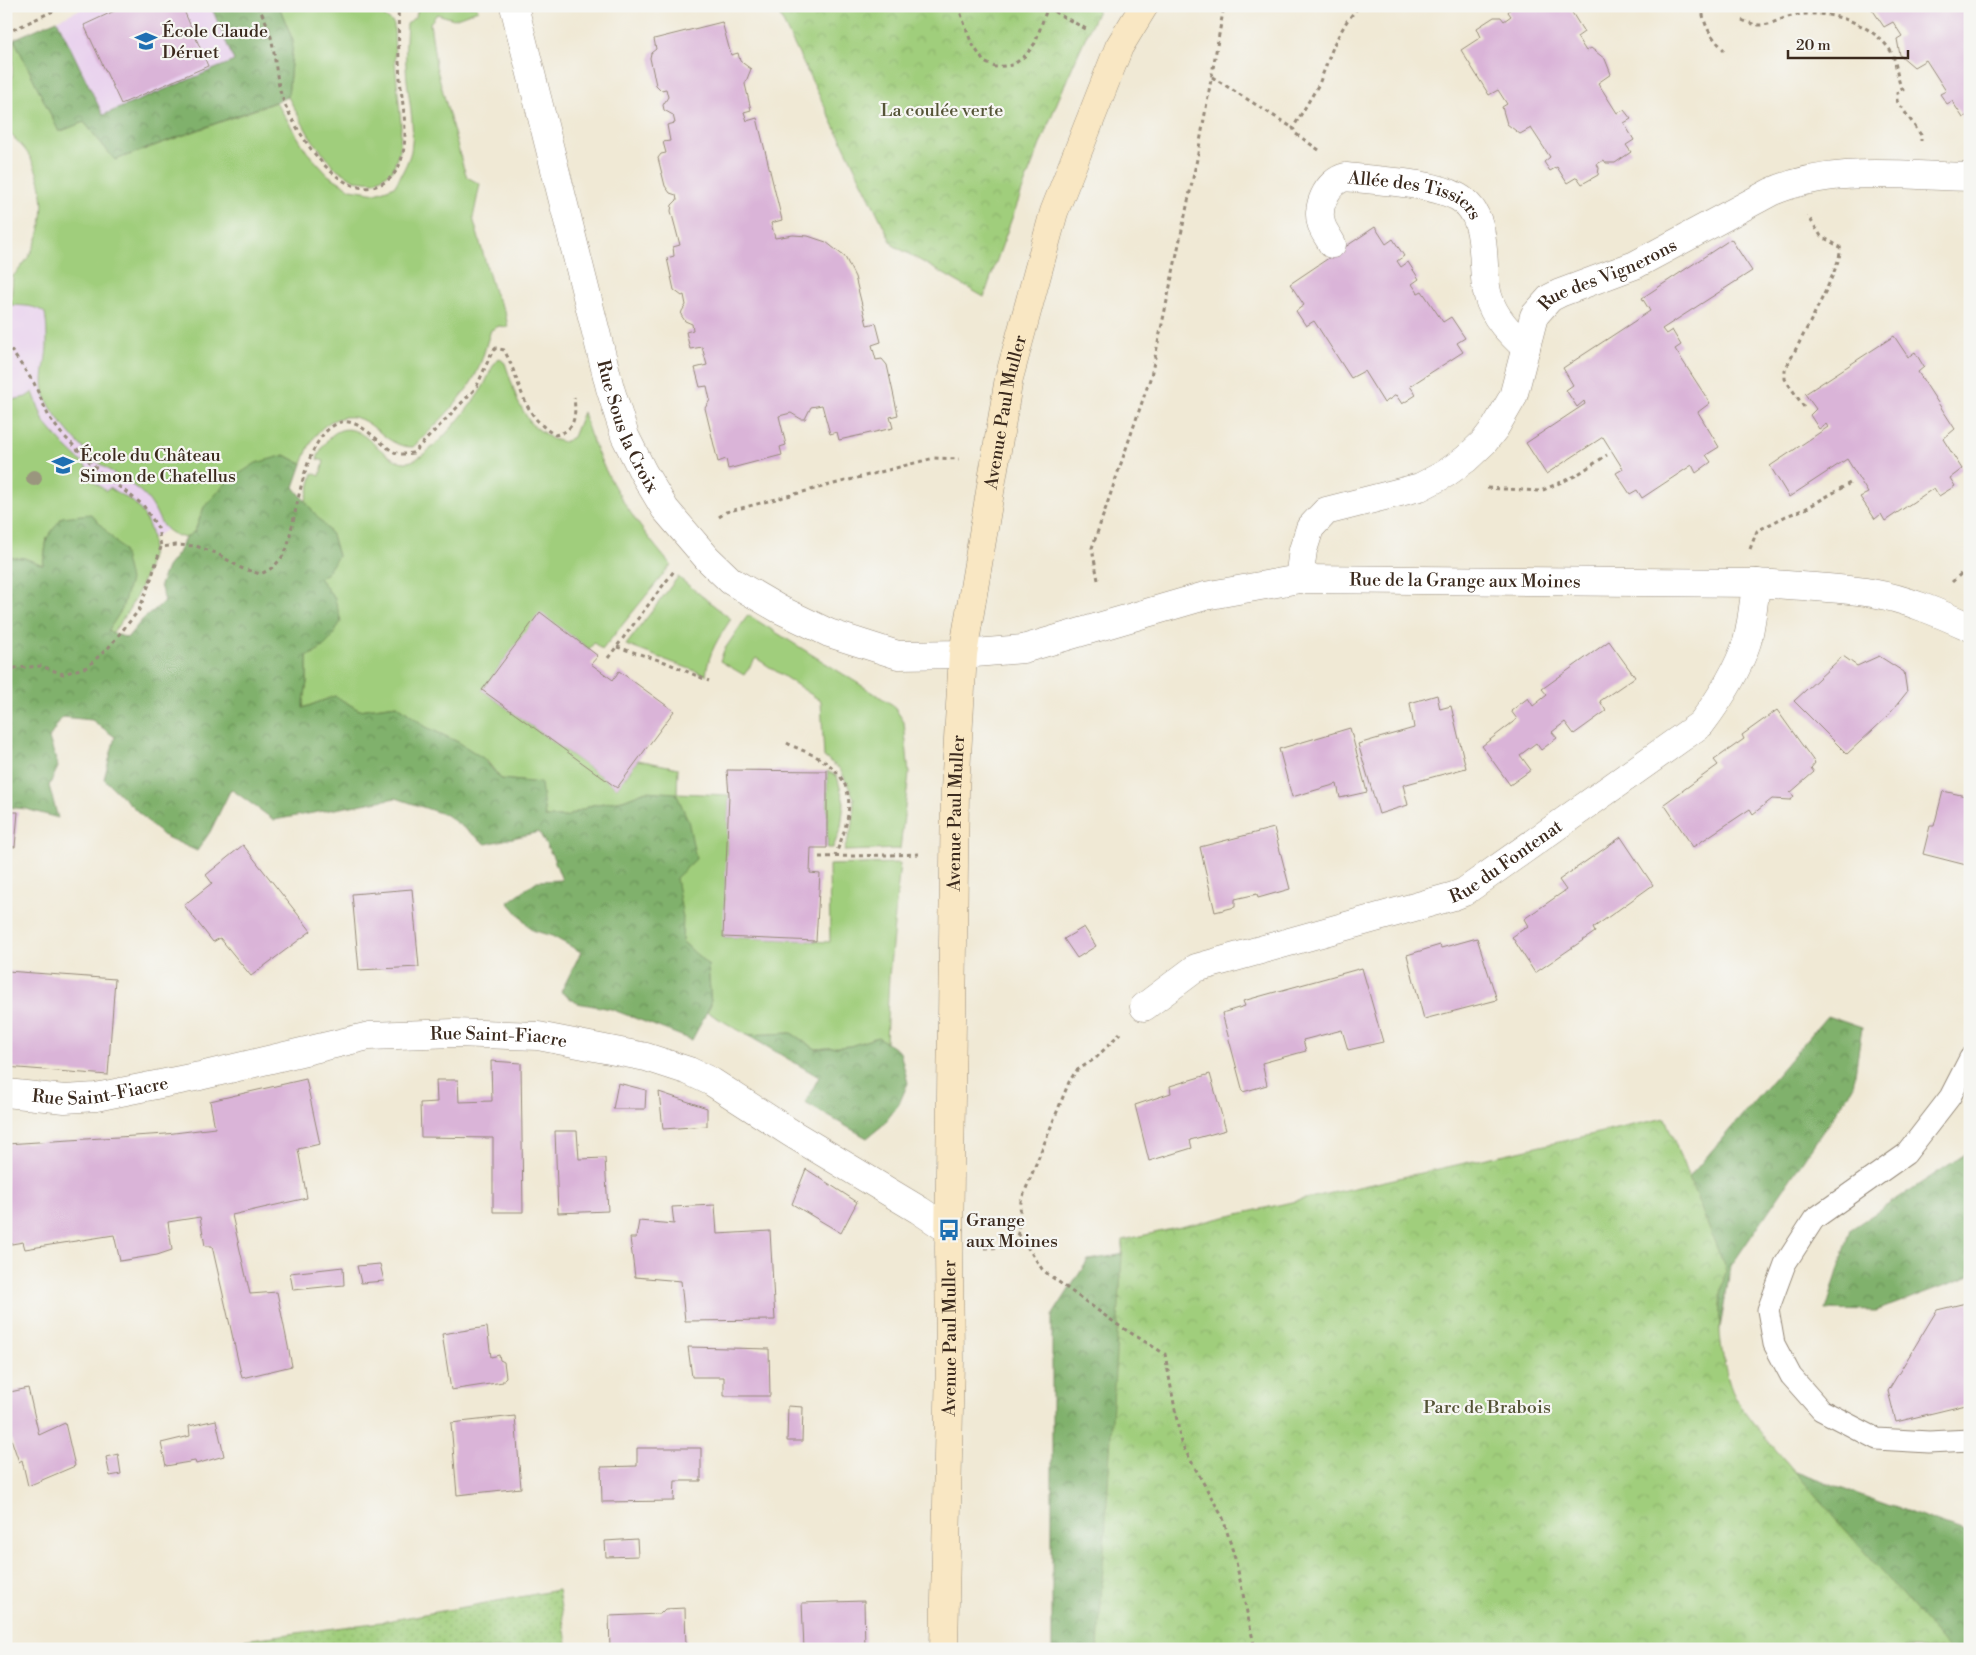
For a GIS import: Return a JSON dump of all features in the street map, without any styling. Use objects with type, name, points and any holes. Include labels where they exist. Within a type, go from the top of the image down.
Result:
[{"type":"main road","name":"Avenue Paul Muller","points":[[944,1649],[950,1370],[949,1230],[954,853],[957,729],[963,654],[1008,378],[1054,212],[1119,47],[1144,6]]},
{"type":"street","name":"Rue Sous la Croix","points":[[514,6],[606,372],[625,436],[643,472],[665,509],[695,544],[731,581],[779,609],[829,633],[898,655],[963,654]]},
{"type":"street","name":"Rue des Vignerons","points":[[1299,579],[1303,550],[1310,528],[1326,511],[1420,487],[1445,474],[1466,459],[1484,442],[1495,428],[1512,397],[1534,316],[1550,298],[1560,292],[1636,265],[1786,185],[1841,175],[1970,177]]},
{"type":"street","name":"Allée des Tissiers","points":[[1332,244],[1322,225],[1321,213],[1326,192],[1338,178],[1346,177],[1407,184],[1439,190],[1458,198],[1474,214],[1479,226],[1482,238],[1487,295],[1493,311],[1508,332],[1526,348]]},
{"type":"street","name":"Rue de la Grange aux Moines","points":[[963,654],[1023,649],[1205,596],[1299,579],[1748,584],[1872,594],[1924,608],[1970,628]]},
{"type":"street","name":"Rue du Fontenat","points":[[1144,1007],[1196,968],[1464,892],[1701,724],[1718,702],[1736,668],[1747,640],[1748,584]]},
{"type":"street","name":"Rue Saint-Fiacre","points":[[6,1093],[65,1099],[96,1097],[200,1076],[369,1036],[455,1033],[538,1036],[646,1057],[696,1074],[712,1082],[790,1133],[949,1230]]},
{"type":"lane","points":[[1970,1058],[1950,1098],[1906,1154],[1814,1219],[1785,1264],[1768,1310],[1774,1344],[1790,1376],[1821,1410],[1877,1439],[1929,1442],[1970,1440]]},
{"type":"path","points":[[6,32],[64,6]]},
{"type":"path","points":[[256,6],[269,29],[273,44],[277,84],[285,106],[300,132],[326,167],[353,186],[364,188],[376,186],[389,180],[398,169],[406,135],[400,77],[398,6]]},
{"type":"path","points":[[958,6],[972,42],[984,62],[995,67],[1013,65],[1026,55],[1034,43],[1048,7],[1119,47]]},
{"type":"path","points":[[1098,580],[1092,548],[1152,376],[1197,159],[1224,6]]},
{"type":"path","points":[[1293,128],[1319,84],[1334,42],[1346,21],[1359,6]]},
{"type":"path","points":[[1702,6],[1706,28],[1710,36],[1724,50]]},
{"type":"path","points":[[1742,20],[1754,26],[1763,26],[1796,15],[1834,16],[1850,20],[1866,30],[1882,42],[1890,51],[1894,59],[1897,81],[1902,90],[1897,93],[1897,101],[1922,136]]},
{"type":"path","points":[[1212,78],[1293,128],[1296,134],[1325,152]]},
{"type":"path","points":[[1804,407],[1785,379],[1784,370],[1819,304],[1839,260],[1841,251],[1840,247],[1822,236],[1805,212]]},
{"type":"path","points":[[6,343],[34,383],[49,417],[61,433],[101,473],[143,505],[158,528],[160,547],[151,579],[139,610],[108,647],[87,667],[63,674],[41,666],[15,668],[6,672]]},
{"type":"path","points":[[160,547],[176,545],[196,546],[216,552],[242,568],[260,574],[271,569],[286,551],[309,460],[318,440],[327,429],[346,420],[355,424],[394,452],[403,455],[413,453],[476,388],[492,352],[496,348],[504,350],[510,361],[522,396],[532,416],[555,436],[565,434],[572,425],[575,412],[572,381],[606,372]]},
{"type":"path","points":[[1445,474],[1458,484],[1473,487],[1540,490],[1575,476],[1607,455]]},
{"type":"path","points":[[608,658],[695,544],[726,512],[934,458],[995,461]]},
{"type":"path","points":[[1748,584],[1748,552],[1757,531],[1805,510],[1850,483]]},
{"type":"path","points":[[617,647],[656,659],[709,680]]},
{"type":"path","points":[[786,743],[822,760],[835,770],[848,794],[850,814],[835,856]]},
{"type":"path","points":[[819,858],[954,853]]},
{"type":"path","points":[[984,1248],[1009,1247],[1014,1244],[1018,1233],[1021,1201],[1069,1082],[1076,1071],[1096,1058],[1144,1007]]},
{"type":"path","points":[[1018,1233],[1042,1269],[1049,1275],[1118,1325],[1165,1354],[1181,1443],[1223,1518],[1236,1562],[1255,1649]]},
{"type":"shaded area","name":"École Claude Déruet","points":[[87,6],[211,6],[234,61],[103,115],[57,20]]},
{"type":"shaded area","name":"École du Château Simon de Chatellus","points":[[6,303],[51,306],[178,524],[152,538],[153,549],[143,579],[133,602],[112,633],[6,664]]},
{"type":"green space","points":[[211,6],[279,6],[293,41],[288,97],[115,160],[84,122],[59,132],[14,39],[57,20],[103,115],[234,61]]},
{"type":"green space","points":[[279,6],[376,6],[394,24],[395,61],[401,124],[400,150],[392,171],[375,182],[354,180],[334,167],[310,137],[288,97],[293,41]]},
{"type":"green space","points":[[419,6],[477,6],[478,10],[454,19],[437,14],[430,23],[436,66],[463,166],[467,177],[480,184],[473,218],[494,292],[505,312],[508,327],[499,326],[491,330],[478,369],[466,390],[445,415],[413,447],[391,441],[365,422],[356,418],[345,417],[332,421],[315,436],[302,464],[285,455],[204,507],[195,531],[185,538],[175,535],[163,526],[150,501],[134,486],[96,460],[70,434],[55,414],[45,396],[44,390],[43,378],[47,347],[45,313],[33,307],[11,305],[13,276],[32,251],[42,221],[43,206],[38,174],[24,148],[9,133],[14,39],[59,131],[84,122],[115,160],[276,102],[307,152],[328,175],[351,189],[376,193],[395,186],[411,151],[412,130],[406,40],[407,24],[416,16]]},
{"type":"green space","name":"La coulée verte","points":[[775,6],[1100,6],[1038,150],[984,297],[893,245]]},
{"type":"green space","points":[[499,358],[505,363],[518,402],[531,424],[552,439],[564,442],[573,437],[583,412],[598,454],[618,493],[643,530],[671,565],[602,650],[594,643],[589,649],[540,613],[482,690],[617,788],[638,760],[678,768],[677,793],[729,795],[724,937],[830,942],[829,865],[900,863],[889,976],[886,1043],[878,1037],[850,1046],[816,1049],[791,1033],[747,1035],[707,1012],[711,1004],[708,965],[682,941],[682,921],[676,883],[646,791],[623,800],[592,805],[566,817],[545,817],[540,783],[501,779],[487,761],[458,742],[426,727],[397,705],[359,710],[335,696],[303,708],[307,682],[307,656],[319,651],[335,599],[319,578],[338,556],[332,535],[305,503],[313,473],[320,476],[324,461],[317,459],[321,449],[331,436],[341,430],[351,430],[360,434],[387,455],[397,460],[407,462],[416,459],[438,442],[461,417],[479,393]]},
{"type":"green space","points":[[33,392],[44,422],[64,445],[97,477],[93,481],[106,491],[110,488],[133,502],[148,524],[153,545],[150,562],[132,605],[112,633],[107,631],[122,609],[47,538],[43,565],[24,558],[6,557],[6,423],[8,401],[26,397]]},
{"type":"green space","points":[[285,455],[302,464],[294,487],[332,535],[338,556],[327,573],[319,578],[335,599],[341,621],[328,642],[307,656],[307,682],[303,708],[335,696],[359,710],[397,705],[426,727],[458,742],[483,758],[501,779],[541,783],[545,817],[566,817],[592,805],[623,800],[646,791],[676,793],[688,820],[696,859],[676,878],[683,918],[682,941],[708,965],[711,1004],[692,1040],[611,1009],[577,1003],[561,992],[581,952],[552,936],[532,930],[508,902],[537,881],[562,880],[553,857],[539,832],[486,844],[446,815],[396,798],[274,820],[231,789],[210,832],[197,851],[162,835],[104,779],[115,737],[92,720],[62,717],[49,738],[58,767],[49,786],[58,818],[26,809],[6,807],[6,557],[24,558],[43,565],[47,538],[62,517],[91,514],[123,550],[130,580],[122,609],[108,631],[127,638],[142,620],[165,601],[160,585],[167,567],[178,553],[185,538],[195,531],[204,507],[228,481],[256,463]]},
{"type":"green space","points":[[678,577],[731,619],[712,652],[706,675],[626,645]]},
{"type":"green space","points":[[748,615],[893,705],[904,722],[909,774],[900,849],[844,851],[853,824],[854,798],[840,769],[824,757],[821,701],[756,658],[744,675],[720,661],[724,650]]},
{"type":"green space","points":[[827,771],[837,776],[844,803],[841,827],[833,848],[827,848]]},
{"type":"green space","name":"Parc de Brabois","points":[[1827,1016],[1862,1028],[1853,1087],[1731,1266],[1714,1362],[1765,1461],[1970,1534],[1970,1649],[1052,1649],[1052,1316],[1088,1260],[1218,1239],[1685,1182]]},
{"type":"green space","points":[[791,1033],[816,1049],[850,1046],[878,1037],[900,1052],[908,1083],[899,1104],[883,1125],[867,1138],[805,1103],[819,1077],[747,1035]]},
{"type":"green space","name":"Parc de Brabois","points":[[1665,1118],[1726,1271],[1720,1298],[1721,1343],[1726,1372],[1735,1396],[1757,1428],[1949,1649],[1098,1649],[1123,1240]]},
{"type":"green space","points":[[1970,1151],[1970,1276],[1876,1311],[1826,1310],[1851,1229]]},
{"type":"green space","points":[[558,1590],[568,1649],[219,1649],[244,1640],[381,1622]]},
{"type":"building","name":"École Claude Déruet","points":[[125,6],[182,6],[208,66],[121,104],[84,25]]},
{"type":"building","points":[[1512,6],[1568,6],[1584,32],[1577,37],[1586,51],[1591,48],[1605,59],[1611,74],[1598,83],[1617,113],[1624,110],[1631,119],[1624,123],[1634,140],[1626,145],[1631,152],[1615,163],[1606,163],[1604,160],[1597,164],[1599,168],[1598,175],[1582,184],[1577,177],[1567,183],[1557,167],[1550,171],[1544,162],[1550,157],[1531,128],[1520,134],[1507,124],[1502,107],[1507,104],[1498,90],[1489,95],[1461,50],[1481,37],[1477,28],[1494,17],[1501,17],[1504,21],[1511,16],[1508,12]]},
{"type":"building","points":[[1870,6],[1970,6],[1970,113],[1963,118],[1952,101],[1947,104],[1940,94],[1946,91],[1926,60],[1914,67],[1900,55],[1897,39],[1902,36],[1893,22],[1884,27]]},
{"type":"building","points":[[722,22],[731,55],[738,53],[740,61],[751,69],[745,84],[751,110],[744,112],[747,121],[757,118],[782,220],[771,223],[775,238],[793,235],[808,236],[826,242],[845,257],[855,277],[867,325],[876,323],[881,342],[872,345],[876,360],[882,359],[887,365],[898,415],[890,417],[893,428],[839,440],[837,432],[830,434],[822,405],[811,407],[805,419],[801,419],[791,413],[779,416],[786,445],[780,447],[782,455],[728,469],[726,459],[718,462],[705,408],[710,400],[707,386],[700,387],[695,368],[707,365],[702,347],[690,349],[686,332],[693,330],[692,324],[685,321],[681,315],[686,305],[684,295],[682,296],[674,290],[667,258],[674,256],[673,247],[680,245],[671,211],[672,205],[677,200],[676,195],[670,193],[665,186],[658,158],[661,154],[666,153],[663,142],[670,141],[667,125],[675,123],[673,115],[664,110],[663,105],[668,97],[666,89],[661,90],[656,85],[650,58],[651,53],[656,49],[654,39]]},
{"type":"building","points":[[1375,227],[1386,244],[1393,239],[1404,256],[1397,261],[1401,267],[1408,262],[1419,279],[1412,284],[1418,293],[1422,291],[1443,322],[1451,317],[1465,338],[1457,343],[1463,352],[1410,386],[1416,395],[1402,404],[1396,395],[1384,403],[1364,371],[1351,378],[1314,321],[1306,326],[1296,311],[1304,305],[1290,284]]},
{"type":"building","points":[[1731,239],[1752,271],[1662,329],[1666,334],[1672,330],[1681,345],[1675,349],[1710,403],[1698,412],[1719,447],[1706,455],[1711,462],[1696,473],[1692,465],[1642,498],[1637,490],[1630,494],[1616,473],[1623,469],[1603,437],[1546,474],[1526,443],[1585,404],[1584,401],[1577,407],[1566,390],[1573,385],[1563,368],[1650,311],[1642,298]]},
{"type":"building","points":[[1894,336],[1908,357],[1915,352],[1924,367],[1918,372],[1955,429],[1943,439],[1962,469],[1950,478],[1955,486],[1939,496],[1934,488],[1885,521],[1881,514],[1875,519],[1860,497],[1868,493],[1847,459],[1789,497],[1770,466],[1828,427],[1826,424],[1819,429],[1810,415],[1816,409],[1805,394]]},
{"type":"building","points":[[540,612],[598,656],[591,664],[613,680],[619,671],[674,711],[617,788],[482,690]]},
{"type":"building","points":[[1609,641],[1635,677],[1600,701],[1606,711],[1574,734],[1565,722],[1552,732],[1557,738],[1541,750],[1536,743],[1520,755],[1531,770],[1510,785],[1482,746],[1517,719],[1511,711],[1528,698],[1533,706],[1547,695],[1542,689]]},
{"type":"building","points":[[1843,656],[1857,666],[1879,656],[1904,672],[1907,692],[1887,717],[1847,754],[1794,701]]},
{"type":"building","points":[[1437,695],[1440,709],[1451,706],[1466,768],[1403,785],[1408,805],[1379,814],[1358,744],[1414,728],[1410,703]]},
{"type":"building","points":[[1777,710],[1815,763],[1811,768],[1814,772],[1790,793],[1794,796],[1791,800],[1772,799],[1753,814],[1750,809],[1693,847],[1664,804],[1718,765],[1714,760],[1744,739],[1742,735]]},
{"type":"building","points":[[1350,728],[1367,792],[1340,798],[1337,784],[1292,797],[1279,749]]},
{"type":"building","points":[[727,770],[827,771],[827,848],[811,848],[810,873],[820,874],[816,941],[723,937],[729,795]]},
{"type":"building","points":[[1943,791],[1970,797],[1970,866],[1923,854],[1930,826],[1934,826]]},
{"type":"building","points":[[6,812],[18,812],[15,847],[6,846]]},
{"type":"building","points":[[1274,828],[1290,889],[1258,898],[1257,894],[1235,899],[1235,907],[1215,912],[1200,847]]},
{"type":"building","points":[[1621,837],[1653,885],[1593,928],[1595,932],[1535,973],[1512,937],[1528,926],[1524,919],[1566,890],[1559,880]]},
{"type":"building","points":[[243,845],[311,931],[251,976],[220,938],[213,942],[184,905],[212,883],[206,875]]},
{"type":"building","points":[[412,889],[419,967],[359,970],[352,894]]},
{"type":"building","points":[[1084,927],[1096,946],[1077,958],[1064,939]]},
{"type":"building","points":[[1477,938],[1497,1000],[1424,1019],[1407,955],[1440,945],[1441,948]]},
{"type":"building","points":[[1362,968],[1383,1042],[1348,1050],[1342,1030],[1303,1040],[1306,1051],[1262,1063],[1267,1085],[1243,1092],[1222,1013],[1245,1006],[1243,1001]]},
{"type":"building","points":[[7,971],[115,979],[108,1075],[6,1067]]},
{"type":"building","points":[[491,1061],[521,1063],[523,1212],[493,1212],[493,1138],[421,1137],[420,1103],[437,1102],[436,1080],[458,1080],[459,1102],[492,1101]]},
{"type":"building","points":[[1210,1074],[1226,1130],[1190,1140],[1192,1148],[1149,1161],[1135,1105],[1171,1093],[1170,1086]]},
{"type":"building","points":[[306,1079],[320,1144],[298,1149],[307,1198],[232,1215],[250,1294],[277,1292],[292,1366],[242,1378],[212,1246],[205,1246],[200,1217],[168,1222],[172,1250],[157,1255],[120,1261],[114,1235],[25,1249],[23,1242],[6,1245],[6,1144],[166,1134],[215,1128],[210,1101]]},
{"type":"building","points":[[618,1083],[646,1090],[645,1109],[613,1109]]},
{"type":"building","points":[[659,1092],[707,1108],[707,1126],[663,1129]]},
{"type":"building","points":[[555,1131],[577,1131],[579,1159],[605,1158],[608,1211],[558,1213]]},
{"type":"building","points":[[806,1169],[857,1202],[841,1233],[792,1204]]},
{"type":"building","points":[[715,1205],[717,1234],[770,1231],[775,1320],[685,1321],[681,1281],[635,1277],[630,1238],[636,1238],[639,1221],[674,1224],[672,1207]]},
{"type":"building","points":[[380,1264],[384,1281],[361,1283],[357,1266]]},
{"type":"building","points":[[343,1267],[344,1285],[293,1290],[290,1273]]},
{"type":"building","points":[[1970,1302],[1970,1404],[1896,1422],[1888,1391],[1937,1310]]},
{"type":"building","points":[[487,1327],[491,1357],[499,1355],[500,1360],[504,1362],[506,1377],[503,1382],[451,1390],[442,1334]]},
{"type":"building","points":[[688,1347],[769,1349],[770,1396],[724,1396],[724,1377],[692,1377]]},
{"type":"building","points":[[28,1388],[39,1435],[65,1423],[75,1466],[28,1486],[22,1460],[19,1462],[6,1424],[6,1393]]},
{"type":"building","points":[[788,1406],[803,1407],[802,1441],[787,1441]]},
{"type":"building","points":[[515,1416],[521,1488],[457,1495],[451,1423]]},
{"type":"building","points":[[216,1420],[224,1456],[196,1464],[195,1461],[166,1466],[161,1443],[190,1436],[189,1426]]},
{"type":"building","points":[[637,1448],[701,1448],[701,1481],[675,1481],[674,1501],[602,1502],[601,1467],[637,1466]]},
{"type":"building","points":[[118,1454],[121,1474],[110,1476],[106,1457]]},
{"type":"building","points":[[637,1539],[638,1556],[606,1557],[605,1541]]},
{"type":"building","points":[[864,1601],[865,1649],[804,1649],[802,1603]]},
{"type":"building","points":[[685,1608],[686,1649],[610,1649],[609,1616],[660,1614],[665,1609]]},
{"type":"place","name":"École Claude Déruet","points":[[146,41]]},
{"type":"place","name":"École du Château Simon de Chatellus","points":[[63,465]]},
{"type":"place","name":"Grange aux Moines","points":[[949,1230]]}]
